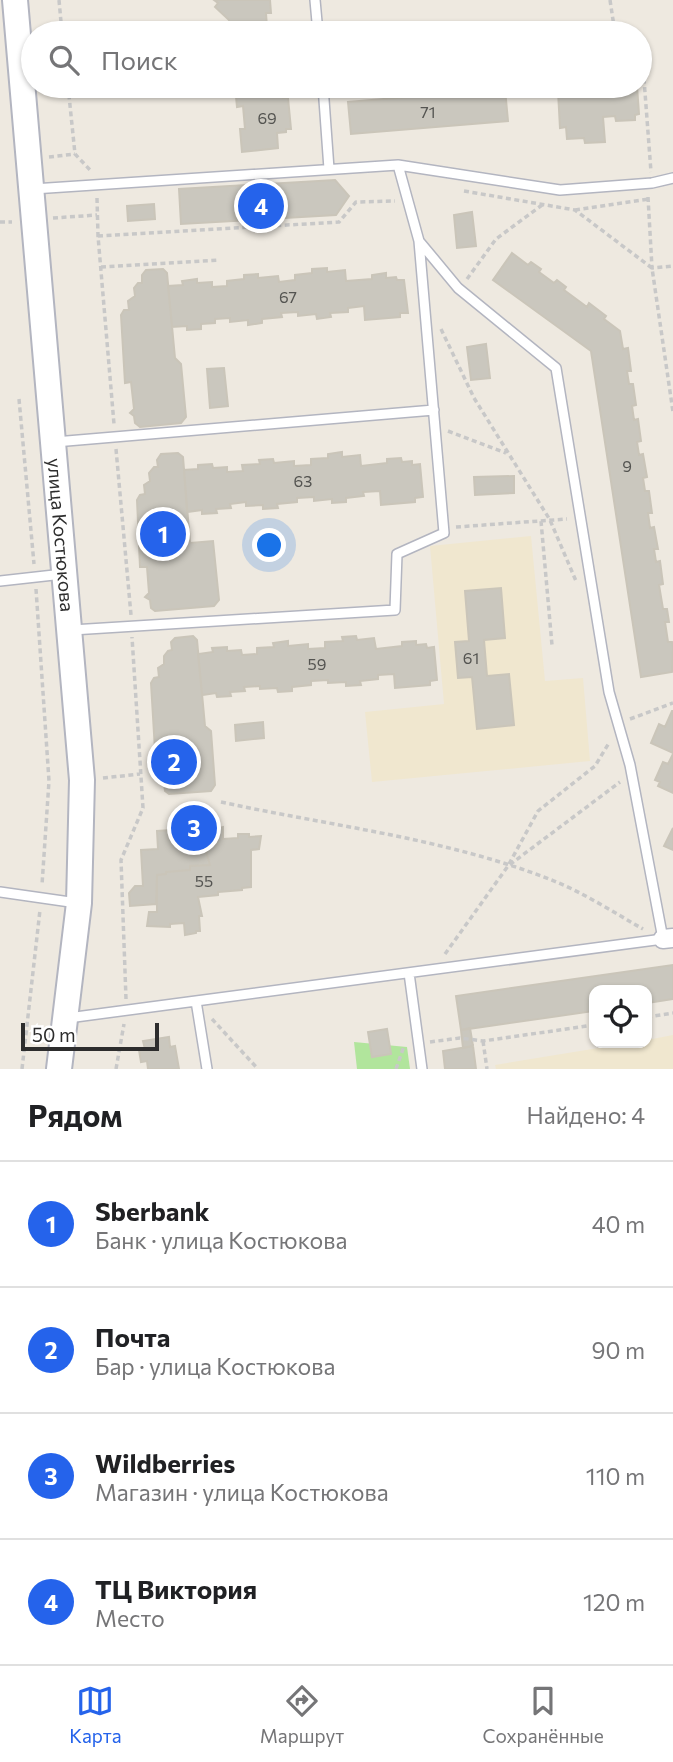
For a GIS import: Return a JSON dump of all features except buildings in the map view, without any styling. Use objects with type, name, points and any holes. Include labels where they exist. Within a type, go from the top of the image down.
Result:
[{"type":"main road","name":"улица Костюкова","points":[[15,0],[21,71]]},
{"type":"main road","name":"улица Костюкова","points":[[23,98],[82,780],[79,903],[59,1069]]},
{"type":"lane","points":[[315,0],[317,21]]},
{"type":"lane","points":[[324,98],[329,169]]},
{"type":"lane","points":[[31,190],[398,165],[560,190],[652,183],[673,178]]},
{"type":"lane","points":[[70,630],[395,610],[397,554],[444,533],[419,241],[398,165]]},
{"type":"lane","points":[[66,1018],[668,939],[630,765],[609,692],[556,368],[458,288],[419,241]]},
{"type":"lane","points":[[53,443],[434,410]]},
{"type":"lane","points":[[0,581],[65,574]]},
{"type":"lane","points":[[0,892],[79,903]]},
{"type":"lane","points":[[409,973],[422,1069]]},
{"type":"lane","points":[[196,1001],[207,1069]]},
{"type":"path","points":[[59,0],[61,21]]},
{"type":"path","points":[[610,0],[613,21]]},
{"type":"path","points":[[69,98],[75,155],[96,176]]},
{"type":"path","points":[[645,98],[652,183],[647,199],[652,268],[673,411]]},
{"type":"path","points":[[47,158],[75,155]]},
{"type":"path","points":[[456,189],[575,210],[660,196]]},
{"type":"path","points":[[98,236],[339,222],[356,202],[408,200]]},
{"type":"path","points":[[458,288],[496,239],[542,205]]},
{"type":"path","points":[[575,210],[652,268],[673,266]]},
{"type":"path","points":[[53,218],[97,215]]},
{"type":"path","points":[[0,222],[12,222]]},
{"type":"path","points":[[101,267],[219,260]]},
{"type":"path","points":[[424,297],[474,398],[550,520],[580,592]]},
{"type":"path","points":[[19,399],[49,781],[41,898],[22,1069]]},
{"type":"path","points":[[436,424],[461,437],[508,453]]},
{"type":"path","points":[[443,528],[581,518]]},
{"type":"path","points":[[541,521],[552,645]]},
{"type":"path","points":[[435,969],[508,866],[538,811],[595,766],[619,728],[630,720],[673,703]]},
{"type":"path","points":[[508,866],[618,786],[630,765]]},
{"type":"path","points":[[97,778],[140,774]]},
{"type":"path","points":[[221,802],[406,837],[508,866],[550,879],[668,939]]},
{"type":"path","points":[[196,1001],[258,1069]]},
{"type":"path","points":[[652,1016],[673,1013]]},
{"type":"path","points":[[428,1042],[460,1038],[483,1041],[589,1026]]},
{"type":"path","points":[[396,1069],[406,1041]]},
{"type":"path","points":[[483,1041],[487,1069]]},
{"type":"shaded area","points":[[531,536],[545,681],[583,678],[590,761],[372,782],[365,712],[444,704],[430,546]]},
{"type":"shaded area","points":[[673,1035],[673,1069],[496,1069],[495,1065],[599,1048],[652,1048],[652,1039]]},
{"type":"green space","points":[[354,1042],[407,1047],[410,1069],[357,1069]]},
{"type":"place","name":"ТЦ Виктория","points":[[261,206]]},
{"type":"place","name":"Sberbank","points":[[163,534]]},
{"type":"place","name":"Почта","points":[[174,762]]},
{"type":"place","name":"Wildberries","points":[[194,828]]}]
